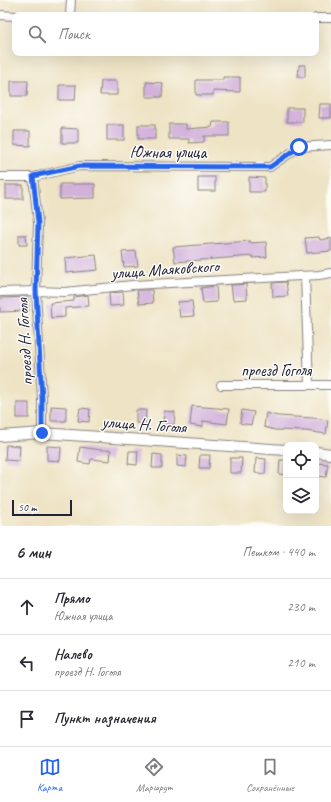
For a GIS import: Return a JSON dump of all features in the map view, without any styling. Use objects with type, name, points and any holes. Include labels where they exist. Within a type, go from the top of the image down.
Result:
[{"type":"street","points":[[70,0],[70,12]]},
{"type":"street","points":[[0,16],[12,16]]},
{"type":"street","points":[[319,18],[331,18]]},
{"type":"street","name":"Южная улица","points":[[0,177],[33,176],[80,166],[270,167],[299,147],[331,145]]},
{"type":"street","name":"проезд Н. Гоголя","points":[[33,176],[38,223],[36,291],[42,399],[42,433]]},
{"type":"street","name":"улица Маяковского","points":[[0,292],[65,292],[133,285],[305,276],[331,273]]},
{"type":"street","points":[[305,276],[309,385]]},
{"type":"street","name":"проезд Гоголя","points":[[221,385],[331,385]]},
{"type":"street","name":"улица Н. Гоголя","points":[[0,436],[42,433],[283,450]]},
{"type":"street","points":[[319,452],[331,454]]},
{"type":"building","points":[[299,65],[305,65],[305,77],[298,77]]},
{"type":"building","points":[[223,77],[240,77],[240,92],[213,91],[213,95],[196,95],[196,80],[223,80]]},
{"type":"building","points":[[11,81],[28,81],[27,96],[11,96]]},
{"type":"building","points":[[101,81],[117,81],[117,95],[100,95]]},
{"type":"building","points":[[146,82],[163,83],[162,97],[146,97]]},
{"type":"building","points":[[59,85],[76,85],[75,100],[59,100]]},
{"type":"building","points":[[320,104],[331,104],[331,118],[319,118]]},
{"type":"building","points":[[287,108],[303,108],[303,122],[287,122]]},
{"type":"building","points":[[213,122],[229,122],[229,136],[204,136],[204,142],[189,143],[189,139],[169,139],[169,124],[186,124],[186,129],[212,127]]},
{"type":"building","points":[[107,125],[124,125],[124,140],[107,140]]},
{"type":"building","points":[[138,125],[155,125],[155,139],[138,139]]},
{"type":"building","points":[[62,128],[78,129],[78,143],[62,143]]},
{"type":"building","points":[[14,131],[30,131],[30,146],[14,145]]},
{"type":"building","points":[[198,177],[215,177],[215,191],[198,191]]},
{"type":"building","points":[[249,177],[265,178],[265,192],[249,192]]},
{"type":"building","points":[[60,184],[95,184],[95,198],[60,199]]},
{"type":"building","points":[[6,185],[23,185],[23,199],[6,199]]},
{"type":"building","points":[[19,235],[26,235],[27,245],[19,245]]},
{"type":"building","points":[[319,237],[320,240],[331,238],[331,251],[307,253],[305,238]]},
{"type":"building","points":[[250,241],[250,243],[266,242],[267,257],[253,258],[253,256],[175,262],[173,247]]},
{"type":"building","points":[[136,251],[138,266],[124,267],[122,252]]},
{"type":"building","points":[[96,255],[98,270],[66,273],[65,258]]},
{"type":"building","points":[[286,282],[288,296],[273,297],[272,283]]},
{"type":"building","points":[[246,284],[247,299],[233,300],[231,285]]},
{"type":"building","points":[[216,286],[217,302],[203,303],[201,288]]},
{"type":"building","points":[[137,290],[152,290],[153,303],[139,304]]},
{"type":"building","points":[[123,292],[124,305],[110,306],[109,293]]},
{"type":"building","points":[[88,295],[89,306],[65,308],[65,317],[51,318],[50,303],[74,301],[74,297]]},
{"type":"building","points":[[28,297],[29,311],[0,312],[0,298]]},
{"type":"building","points":[[192,301],[194,316],[180,317],[178,302]]},
{"type":"building","points":[[17,403],[29,403],[29,418],[17,418]]},
{"type":"building","points":[[51,406],[66,407],[66,421],[51,421]]},
{"type":"building","points":[[192,406],[229,409],[227,424],[203,421],[203,427],[190,425]]},
{"type":"building","points":[[80,408],[90,409],[89,422],[78,421]]},
{"type":"building","points":[[136,410],[146,410],[145,424],[136,423]]},
{"type":"building","points":[[242,410],[254,412],[251,425],[240,423]]},
{"type":"building","points":[[164,411],[175,412],[174,425],[163,424]]},
{"type":"building","points":[[266,413],[278,416],[328,420],[326,434],[306,431],[275,430],[264,427]]},
{"type":"building","points":[[6,445],[20,446],[19,461],[5,460]]},
{"type":"building","points":[[47,446],[61,447],[60,461],[47,460]]},
{"type":"building","points":[[80,447],[111,450],[110,461],[91,459],[90,464],[78,462]]},
{"type":"building","points":[[129,451],[138,451],[137,465],[128,464]]},
{"type":"building","points":[[153,454],[162,455],[162,468],[152,468]]},
{"type":"building","points":[[177,455],[187,456],[186,467],[177,466]]},
{"type":"building","points":[[200,455],[210,455],[209,468],[199,468]]},
{"type":"building","points":[[230,458],[242,458],[241,473],[230,473]]},
{"type":"building","points":[[256,458],[266,459],[265,474],[255,473]]},
{"type":"building","points":[[280,460],[283,460],[283,475],[279,474]]},
{"type":"building","points":[[319,463],[328,464],[326,477],[319,476]]},
{"type":"route","points":[[42,433],[42,399],[36,291],[38,223],[33,176],[80,166],[270,167],[299,147]]}]
